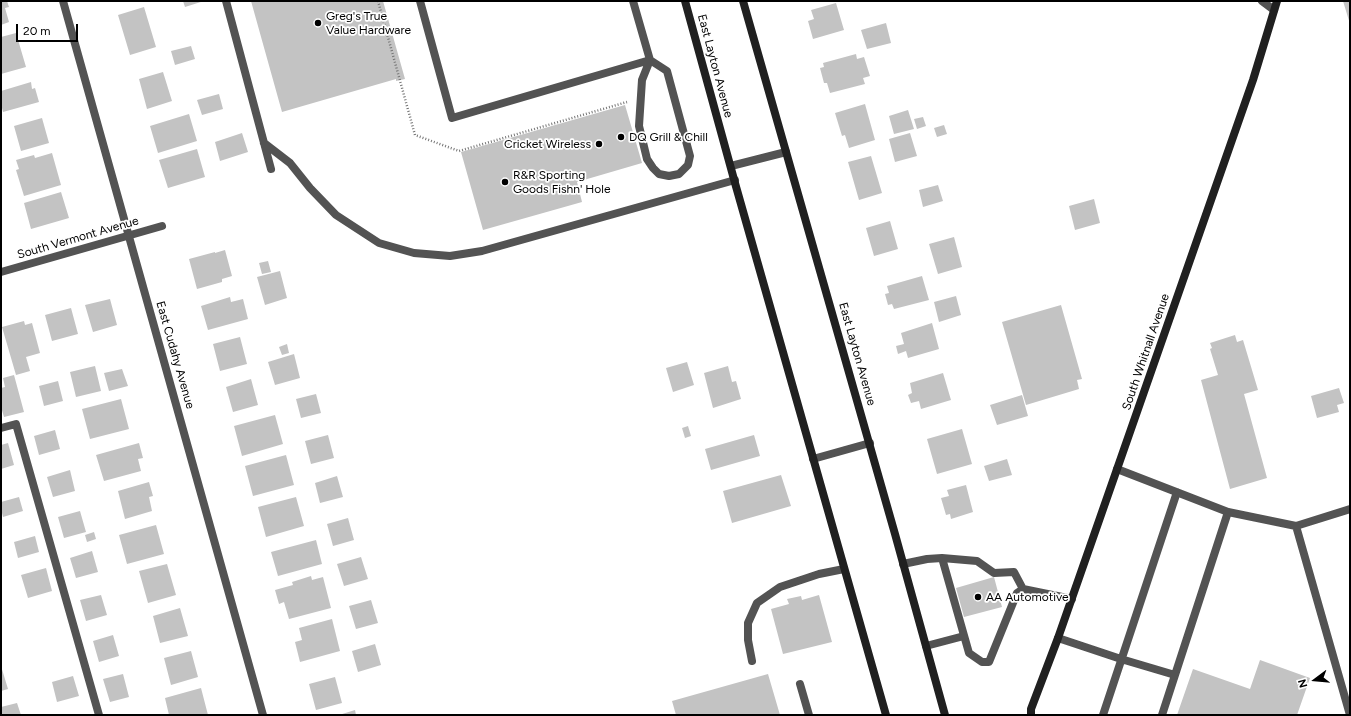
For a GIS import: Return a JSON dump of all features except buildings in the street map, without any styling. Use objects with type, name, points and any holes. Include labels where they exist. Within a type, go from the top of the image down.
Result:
[{"type":"main road","name":"East Layton Avenue","points":[[685,1],[886,715]]},
{"type":"main road","name":"East Layton Avenue","points":[[743,1],[904,564],[945,715]]},
{"type":"main road","name":"South Whitnall Avenue","points":[[1024,715],[1031,712],[1072,599],[1253,80],[1277,1]]},
{"type":"street","name":"East Cudahy Avenue","points":[[63,1],[264,715]]},
{"type":"street","points":[[226,1],[271,169]]},
{"type":"street","points":[[420,1],[452,118],[650,60],[667,71],[690,156],[688,165],[679,174],[669,176],[659,174],[647,159],[639,126],[642,80],[650,60],[633,1]]},
{"type":"street","points":[[1262,1],[1274,10]]},
{"type":"street","points":[[264,143],[290,163],[310,188],[336,215],[379,243],[414,253],[450,256],[482,251],[735,180]]},
{"type":"street","points":[[731,166],[786,152]]},
{"type":"street","name":"South Vermont Avenue","points":[[1,272],[162,226]]},
{"type":"street","points":[[1,428],[16,424],[99,715]]},
{"type":"street","points":[[813,458],[870,444]]},
{"type":"street","points":[[1117,469],[1228,512],[1296,526],[1350,510]]},
{"type":"street","points":[[1103,715],[1177,492]]},
{"type":"street","points":[[1162,715],[1228,512]]},
{"type":"street","points":[[1296,526],[1350,715]]},
{"type":"street","points":[[942,558],[969,653],[982,662],[989,662],[1017,593],[1023,589],[1072,599]]},
{"type":"street","points":[[904,564],[926,559],[942,558],[977,561],[994,574],[1014,572],[1023,589]]},
{"type":"street","points":[[752,660],[748,640],[748,623],[757,603],[780,587],[819,574],[844,569]]},
{"type":"street","points":[[926,646],[964,636]]},
{"type":"street","points":[[1058,638],[1175,675]]},
{"type":"street","points":[[800,684],[810,715]]},
{"type":"place","name":"Greg's True Value Hardware","points":[[318,23]]},
{"type":"place","name":"DQ Grill & Chill","points":[[621,137]]},
{"type":"place","name":"Cricket Wireless","points":[[599,144]]},
{"type":"place","name":"R&R Sporting Goods Fishn' Hole","points":[[505,182]]},
{"type":"place","name":"AA Automotive","points":[[978,597]]}]
